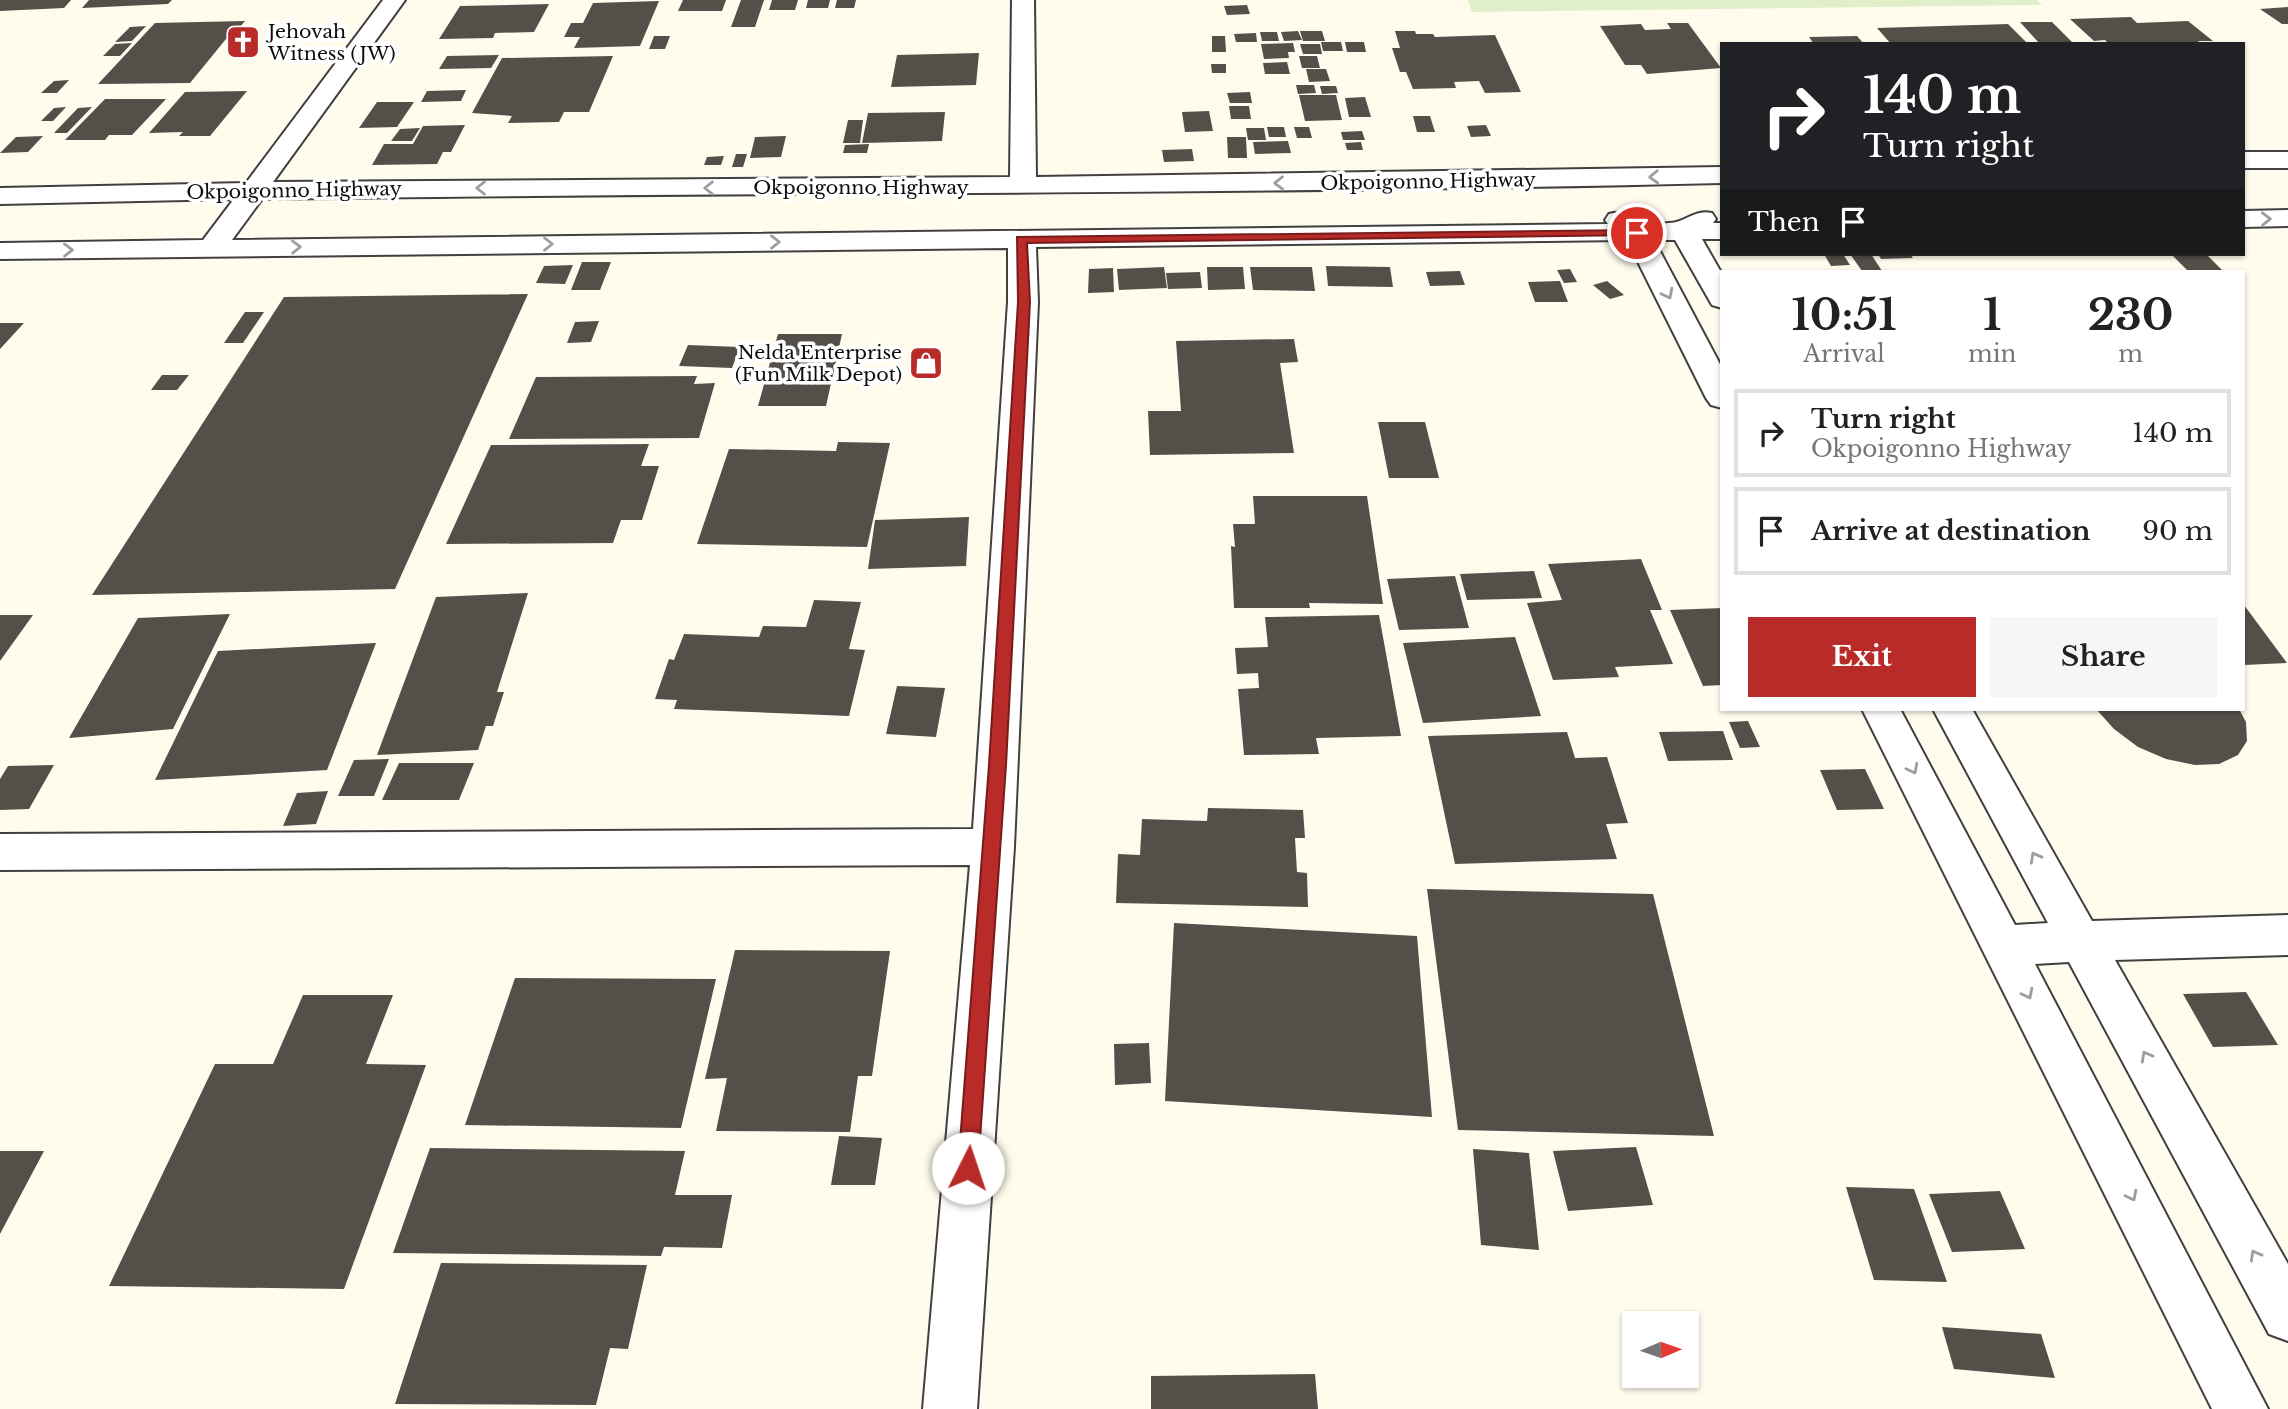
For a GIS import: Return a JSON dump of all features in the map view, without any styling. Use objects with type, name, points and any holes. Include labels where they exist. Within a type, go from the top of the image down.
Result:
[{"type":"street","points":[[212,248],[394,0]]},
{"type":"street","points":[[1023,0],[1023,187]]},
{"type":"street","points":[[2245,160],[2288,160]]},
{"type":"street","name":"Okpoigonno Highway","points":[[0,197],[256,189],[1023,187],[1561,180],[1720,175]]},
{"type":"street","points":[[1561,180],[1637,233],[1720,394]]},
{"type":"street","points":[[1684,232],[1720,205]]},
{"type":"street","points":[[2245,219],[2288,218]]},
{"type":"street","points":[[0,251],[1720,231]]},
{"type":"street","points":[[1684,232],[1720,295]]},
{"type":"street","points":[[950,1409],[993,847],[1024,302],[1021,239]]},
{"type":"street","points":[[1882,711],[2241,1409]]},
{"type":"street","points":[[1953,711],[2288,1315]]},
{"type":"street","points":[[0,852],[993,847]]},
{"type":"street","points":[[2004,946],[2082,940],[2288,935]]},
{"type":"green space","points":[[1468,0],[2037,0],[2042,5],[1472,12]]},
{"type":"building","points":[[0,0],[71,0],[64,8],[0,11]]},
{"type":"building","points":[[89,0],[172,0],[168,4],[82,8]]},
{"type":"building","points":[[683,0],[726,0],[722,11],[678,11]]},
{"type":"building","points":[[741,0],[764,0],[755,27],[731,27]]},
{"type":"building","points":[[772,0],[798,0],[795,10],[769,10]]},
{"type":"building","points":[[808,0],[830,0],[828,8],[806,8]]},
{"type":"building","points":[[837,0],[856,0],[854,8],[835,8]]},
{"type":"building","points":[[659,1],[640,46],[574,48],[580,37],[564,37],[571,23],[583,23],[593,3]]},
{"type":"building","points":[[549,4],[534,32],[495,33],[493,38],[439,39],[460,6]]},
{"type":"building","points":[[1247,5],[1250,14],[1227,15],[1224,6]]},
{"type":"building","points":[[2288,7],[2288,24],[2282,24],[2260,9]]},
{"type":"building","points":[[2131,17],[2137,23],[2188,21],[2213,41],[2094,41],[2070,19]]},
{"type":"building","points":[[245,21],[230,39],[226,39],[190,83],[98,84],[155,23]]},
{"type":"building","points":[[2020,22],[2052,22],[2072,42],[2038,42]]},
{"type":"building","points":[[1667,23],[1688,23],[1720,68],[1647,74],[1641,65],[1625,65],[1600,26],[1641,24],[1645,30],[1671,29]]},
{"type":"building","points":[[2008,24],[2026,42],[1889,42],[1877,28]]},
{"type":"building","points":[[146,26],[132,41],[115,42],[130,27]]},
{"type":"building","points":[[1298,31],[1302,40],[1284,41],[1281,32]]},
{"type":"building","points":[[1300,31],[1322,31],[1325,41],[1303,41]]},
{"type":"building","points":[[1395,31],[1415,31],[1416,34],[1433,34],[1435,37],[1495,35],[1521,92],[1485,93],[1479,81],[1454,82],[1456,88],[1413,89],[1406,72],[1400,72],[1392,48],[1400,48]]},
{"type":"building","points":[[1260,32],[1277,32],[1279,41],[1262,41]]},
{"type":"building","points":[[1256,33],[1257,42],[1236,42],[1234,34]]},
{"type":"building","points":[[654,36],[670,36],[665,49],[649,49]]},
{"type":"building","points":[[1212,36],[1225,36],[1226,52],[1212,52]]},
{"type":"building","points":[[1857,36],[1862,42],[1813,42],[1809,37]]},
{"type":"building","points":[[1321,42],[1341,42],[1343,51],[1323,51]]},
{"type":"building","points":[[1345,42],[1364,42],[1366,52],[1347,52]]},
{"type":"building","points":[[132,43],[120,56],[103,56],[115,44]]},
{"type":"building","points":[[1293,43],[1295,52],[1288,52],[1289,58],[1264,59],[1261,44]]},
{"type":"building","points":[[1300,44],[1320,44],[1322,54],[1303,54]]},
{"type":"building","points":[[979,53],[976,85],[891,87],[897,55]]},
{"type":"building","points":[[499,55],[491,68],[439,69],[447,56]]},
{"type":"building","points":[[613,56],[589,112],[564,112],[559,122],[508,123],[512,116],[472,113],[502,58]]},
{"type":"building","points":[[1299,56],[1317,56],[1320,68],[1302,68]]},
{"type":"building","points":[[1287,62],[1290,74],[1265,74],[1263,63]]},
{"type":"building","points":[[1211,64],[1226,64],[1226,73],[1212,73]]},
{"type":"building","points":[[1306,69],[1326,69],[1330,81],[1309,82]]},
{"type":"building","points":[[69,80],[57,93],[41,93],[54,81]]},
{"type":"building","points":[[1296,85],[1314,85],[1316,93],[1298,94]]},
{"type":"building","points":[[1320,86],[1336,86],[1338,93],[1322,94]]},
{"type":"building","points":[[466,90],[461,101],[421,102],[427,91]]},
{"type":"building","points":[[247,91],[210,136],[179,136],[183,132],[149,133],[185,92]]},
{"type":"building","points":[[1250,92],[1252,103],[1230,103],[1227,93]]},
{"type":"building","points":[[1299,95],[1336,95],[1342,120],[1305,121]]},
{"type":"building","points":[[1365,97],[1371,117],[1349,117],[1345,98]]},
{"type":"building","points":[[105,99],[166,99],[132,135],[109,135],[105,140],[65,140]]},
{"type":"building","points":[[377,102],[414,102],[397,127],[359,128]]},
{"type":"building","points":[[1229,106],[1249,106],[1251,119],[1231,119]]},
{"type":"building","points":[[66,107],[53,121],[41,121],[54,108]]},
{"type":"building","points":[[92,107],[67,133],[54,133],[78,108]]},
{"type":"building","points":[[1209,111],[1213,131],[1185,132],[1182,112]]},
{"type":"building","points":[[945,112],[942,141],[862,143],[868,113]]},
{"type":"building","points":[[1413,116],[1430,116],[1435,132],[1417,132]]},
{"type":"building","points":[[848,120],[863,120],[860,143],[843,143]]},
{"type":"building","points":[[465,125],[451,152],[443,152],[437,164],[372,165],[384,144],[413,144],[423,126]]},
{"type":"building","points":[[1486,125],[1491,136],[1471,137],[1467,126]]},
{"type":"building","points":[[1267,127],[1284,127],[1286,137],[1269,137]]},
{"type":"building","points":[[1294,127],[1309,127],[1312,138],[1297,138]]},
{"type":"building","points":[[420,128],[412,141],[391,141],[400,129]]},
{"type":"building","points":[[1246,128],[1264,128],[1266,140],[1248,140]]},
{"type":"building","points":[[1362,131],[1365,140],[1343,140],[1341,132]]},
{"type":"building","points":[[43,136],[28,152],[0,153],[16,137]]},
{"type":"building","points":[[786,136],[781,157],[750,158],[755,137]]},
{"type":"building","points":[[1227,137],[1246,137],[1247,158],[1228,158]]},
{"type":"building","points":[[1288,141],[1291,153],[1255,154],[1253,142]]},
{"type":"building","points":[[1361,142],[1363,150],[1347,150],[1345,143]]},
{"type":"building","points":[[869,144],[867,153],[843,153],[845,145]]},
{"type":"building","points":[[1192,149],[1194,161],[1164,162],[1162,150]]},
{"type":"building","points":[[736,154],[747,154],[743,167],[732,167]]},
{"type":"building","points":[[724,156],[721,165],[704,165],[707,157]]},
{"type":"building","points":[[1825,256],[1844,256],[1850,265],[1831,266]]},
{"type":"building","points":[[1851,256],[1872,256],[1881,270],[1861,270]]},
{"type":"building","points":[[1879,256],[1913,258],[1881,259]]},
{"type":"building","points":[[2173,256],[2208,256],[2222,270],[2187,270]]},
{"type":"building","points":[[582,262],[611,262],[600,290],[571,290]]},
{"type":"building","points":[[573,265],[565,284],[536,283],[544,266]]},
{"type":"building","points":[[1326,266],[1390,267],[1393,287],[1328,286]]},
{"type":"building","points":[[1164,267],[1167,288],[1119,290],[1117,269]]},
{"type":"building","points":[[1207,267],[1243,267],[1245,289],[1208,290]]},
{"type":"building","points":[[1250,267],[1312,267],[1315,291],[1253,290]]},
{"type":"building","points":[[1113,268],[1114,292],[1088,293],[1089,269]]},
{"type":"building","points":[[1570,269],[1577,282],[1564,283],[1557,270]]},
{"type":"building","points":[[1460,271],[1465,285],[1430,286],[1426,272]]},
{"type":"building","points":[[1200,272],[1202,288],[1168,289],[1166,273]]},
{"type":"building","points":[[1560,281],[1568,302],[1535,302],[1528,282]]},
{"type":"building","points":[[1607,281],[1624,295],[1610,299],[1593,285]]},
{"type":"building","points":[[528,294],[395,589],[92,595],[284,297]]},
{"type":"building","points":[[245,312],[264,312],[243,343],[224,343]]},
{"type":"building","points":[[599,321],[591,342],[567,343],[575,322]]},
{"type":"building","points":[[0,323],[24,323],[0,349]]},
{"type":"building","points":[[778,334],[842,334],[826,406],[758,406]]},
{"type":"building","points":[[1294,339],[1298,362],[1280,363],[1294,453],[1150,455],[1148,411],[1181,411],[1176,341]]},
{"type":"building","points":[[688,345],[740,347],[732,368],[679,366]]},
{"type":"building","points":[[162,375],[189,375],[177,390],[151,390]]},
{"type":"building","points":[[697,376],[694,384],[715,383],[699,438],[509,439],[536,377]]},
{"type":"building","points":[[1378,422],[1425,422],[1439,478],[1389,478]]},
{"type":"building","points":[[838,442],[890,443],[867,547],[697,544],[729,449],[836,451]]},
{"type":"building","points":[[649,444],[641,466],[659,466],[642,520],[621,520],[613,543],[446,544],[491,445]]},
{"type":"building","points":[[1253,496],[1367,496],[1383,604],[1309,603],[1310,608],[1234,608],[1231,546],[1235,547],[1233,524],[1255,524]]},
{"type":"building","points":[[969,517],[966,566],[868,569],[875,520]]},
{"type":"building","points":[[1641,559],[1662,610],[1650,610],[1673,664],[1615,667],[1619,677],[1553,680],[1527,603],[1562,600],[1548,564]]},
{"type":"building","points":[[1534,571],[1542,598],[1467,600],[1460,574]]},
{"type":"building","points":[[1455,576],[1469,628],[1399,630],[1387,579]]},
{"type":"building","points":[[528,593],[497,692],[504,692],[493,726],[486,726],[478,750],[377,755],[436,597]]},
{"type":"building","points":[[814,600],[861,602],[849,649],[865,650],[849,716],[674,709],[677,700],[655,699],[669,659],[674,660],[684,634],[759,637],[763,626],[806,627]]},
{"type":"building","points":[[2245,606],[2287,663],[2245,665]]},
{"type":"building","points":[[1720,608],[1720,685],[1703,686],[1670,610]]},
{"type":"building","points":[[230,614],[173,729],[69,738],[138,618]]},
{"type":"building","points":[[0,615],[33,615],[0,661]]},
{"type":"building","points":[[1379,615],[1401,736],[1316,738],[1319,754],[1244,755],[1238,689],[1259,688],[1258,673],[1237,674],[1235,648],[1268,647],[1265,617]]},
{"type":"building","points":[[1515,637],[1541,716],[1423,723],[1403,643]]},
{"type":"building","points":[[376,643],[327,770],[155,780],[218,651]]},
{"type":"building","points":[[897,686],[945,688],[936,737],[886,734]]},
{"type":"building","points":[[2098,711],[2240,711],[2246,722],[2247,741],[2238,755],[2219,764],[2195,765],[2166,759],[2138,747],[2114,729]]},
{"type":"building","points":[[1748,721],[1760,747],[1740,748],[1729,722]]},
{"type":"building","points":[[1723,731],[1733,760],[1668,761],[1659,732]]},
{"type":"building","points":[[1567,732],[1575,758],[1607,757],[1628,823],[1606,824],[1617,859],[1455,864],[1428,736]]},
{"type":"building","points":[[389,759],[374,796],[338,796],[354,760]]},
{"type":"building","points":[[399,763],[474,763],[459,800],[382,800]]},
{"type":"building","points":[[54,765],[29,809],[0,810],[0,779],[8,766]]},
{"type":"building","points":[[1865,769],[1884,809],[1837,810],[1820,770]]},
{"type":"building","points":[[328,791],[316,824],[283,826],[297,793]]},
{"type":"building","points":[[1208,808],[1303,810],[1305,838],[1295,838],[1297,872],[1307,873],[1308,907],[1116,903],[1118,854],[1140,855],[1142,819],[1207,821]]},
{"type":"building","points":[[1427,889],[1653,894],[1714,1136],[1458,1130]]},
{"type":"building","points":[[1174,923],[1417,936],[1432,1117],[1165,1101]]},
{"type":"building","points":[[735,950],[890,951],[872,1076],[858,1076],[850,1132],[716,1131],[727,1078],[705,1079]]},
{"type":"building","points":[[515,978],[716,979],[681,1128],[465,1125]]},
{"type":"building","points":[[2246,992],[2278,1045],[2213,1047],[2183,994]]},
{"type":"building","points":[[303,995],[393,995],[366,1064],[426,1065],[344,1289],[109,1286],[215,1064],[273,1064]]},
{"type":"building","points":[[1149,1043],[1151,1083],[1115,1085],[1114,1044]]},
{"type":"building","points":[[839,1136],[882,1138],[875,1185],[831,1185]]},
{"type":"building","points":[[1636,1147],[1653,1205],[1568,1211],[1553,1151]]},
{"type":"building","points":[[430,1148],[685,1151],[675,1195],[732,1195],[722,1248],[664,1247],[661,1256],[393,1253]]},
{"type":"building","points":[[1473,1149],[1529,1153],[1539,1250],[1481,1245]]},
{"type":"building","points":[[0,1151],[44,1151],[0,1234]]},
{"type":"building","points":[[1846,1187],[1914,1189],[1947,1282],[1874,1280]]},
{"type":"building","points":[[2000,1191],[2025,1249],[1952,1252],[1929,1194]]},
{"type":"building","points":[[441,1263],[647,1265],[628,1349],[610,1348],[596,1405],[395,1404]]},
{"type":"building","points":[[1942,1327],[2041,1334],[2055,1378],[1954,1369]]},
{"type":"building","points":[[1315,1374],[1318,1409],[1151,1409],[1151,1376]]},
{"type":"place","name":"Jehovah Witness (JW)","points":[[243,42]]},
{"type":"place","name":"Nelda Enterprise (Fun Milk Depot)","points":[[926,363]]},
{"type":"route","points":[[968,1168],[998,765],[1024,302],[1021,239],[1637,233]]}]
